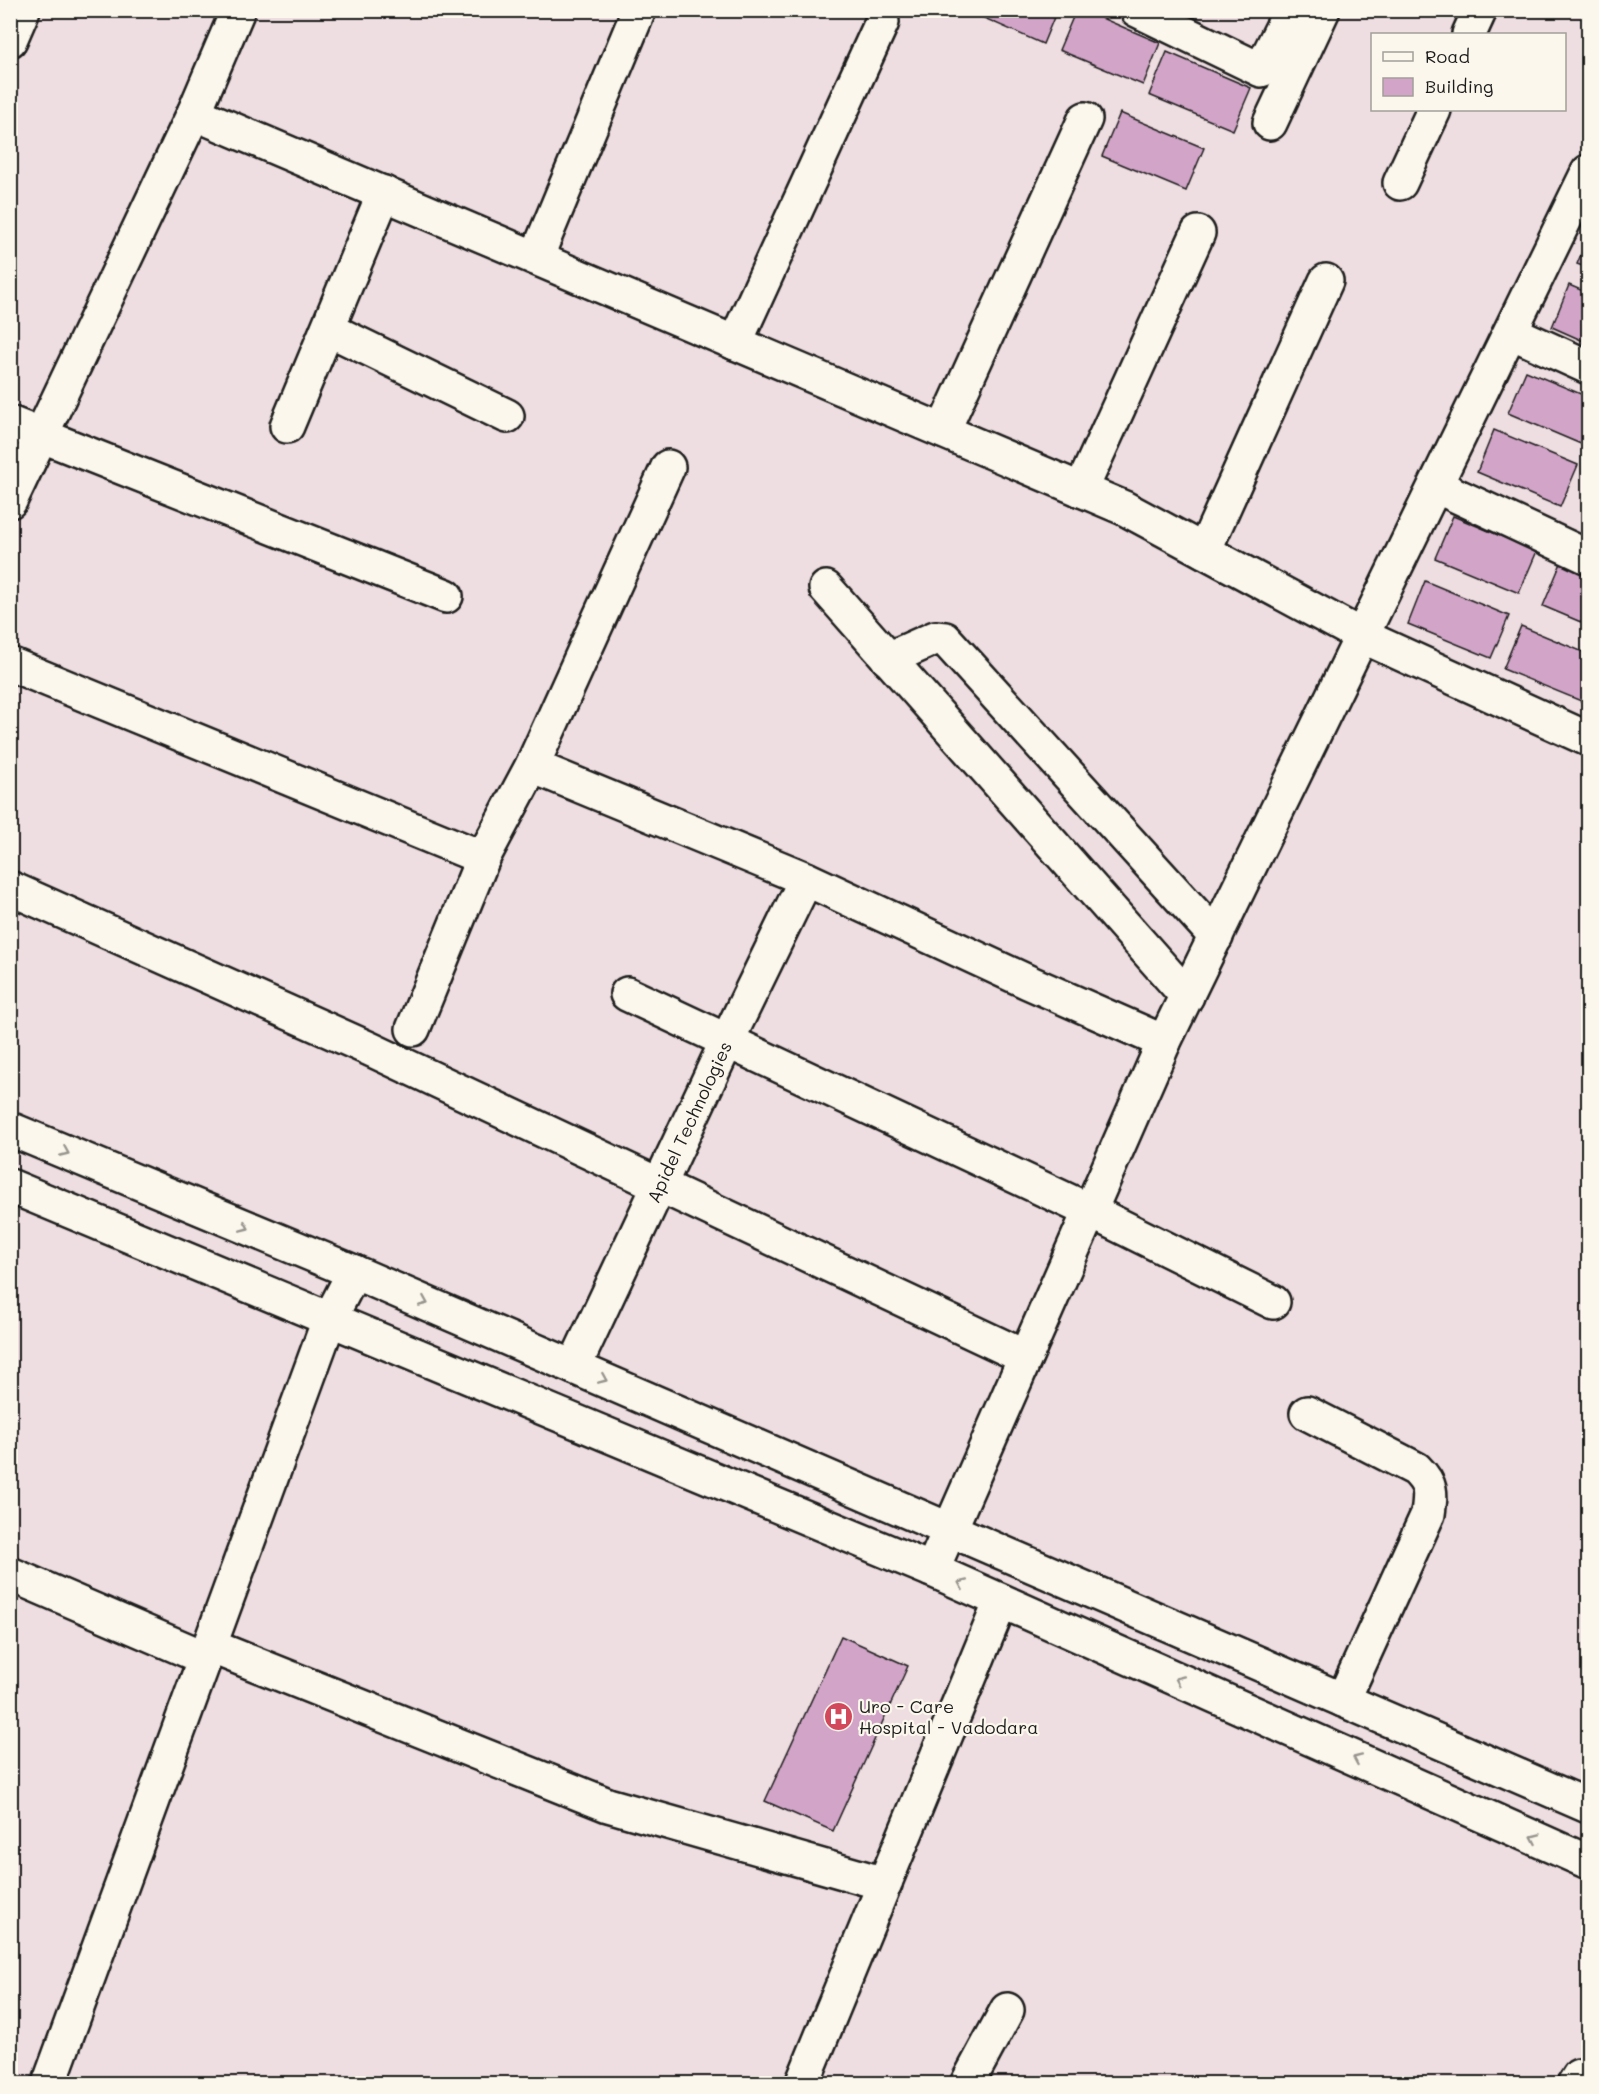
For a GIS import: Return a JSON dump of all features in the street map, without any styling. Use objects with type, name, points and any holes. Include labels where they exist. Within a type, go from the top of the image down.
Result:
[{"type":"street","points":[[10,40],[23,10]]},
{"type":"street","points":[[10,501],[194,113],[238,10]]},
{"type":"street","points":[[536,258],[639,10]]},
{"type":"street","points":[[1137,10],[1261,70],[1291,10]]},
{"type":"street","points":[[1270,123],[1323,10]]},
{"type":"street","points":[[1469,33],[1480,10]]},
{"type":"street","points":[[735,343],[882,22]]},
{"type":"street","points":[[1400,183],[1434,111]]},
{"type":"street","points":[[194,113],[1124,508],[1362,636],[1588,739]]},
{"type":"street","points":[[943,431],[1085,119]]},
{"type":"street","points":[[932,1570],[1164,1042],[1586,182]]},
{"type":"street","points":[[287,426],[384,193]]},
{"type":"street","points":[[1081,490],[1198,233]]},
{"type":"street","points":[[1204,551],[1326,281]]},
{"type":"street","points":[[328,329],[507,416]]},
{"type":"street","points":[[1511,332],[1588,368]]},
{"type":"street","points":[[10,423],[446,596]]},
{"type":"street","points":[[413,1029],[483,858],[531,766],[668,467]]},
{"type":"street","points":[[1436,486],[1588,557]]},
{"type":"street","points":[[826,588],[1187,996]]},
{"type":"street","points":[[888,659],[935,638],[945,639],[1216,937]]},
{"type":"street","points":[[10,664],[483,858]]},
{"type":"street","points":[[531,766],[806,879],[1164,1042]]},
{"type":"street","name":"Apidel Technologies","points":[[574,1367],[806,879]]},
{"type":"street","points":[[10,888],[370,1049],[1025,1357]]},
{"type":"street","points":[[627,994],[1090,1211],[1273,1302]]},
{"type":"street","points":[[10,1130],[354,1272],[1588,1806]]},
{"type":"street","points":[[10,1186],[932,1570],[1588,1862]]},
{"type":"street","points":[[49,2084],[329,1320],[354,1272]]},
{"type":"street","points":[[1307,1413],[1416,1469],[1427,1480],[1431,1497],[1428,1514],[1342,1700]]},
{"type":"street","points":[[10,1574],[608,1805],[885,1884]]},
{"type":"street","points":[[802,2084],[1001,1601]]},
{"type":"street","points":[[967,2084],[1007,2010]]},
{"type":"building","points":[[966,10],[1057,10],[1043,44]]},
{"type":"building","points":[[1076,10],[1083,10],[1160,43],[1143,85],[1059,50]]},
{"type":"building","points":[[1167,52],[1251,88],[1233,130],[1149,95]]},
{"type":"building","points":[[1120,113],[1204,148],[1186,191],[1102,156]]},
{"type":"building","points":[[1588,237],[1588,268],[1577,264]]},
{"type":"building","points":[[1569,285],[1588,293],[1588,343],[1552,327]]},
{"type":"building","points":[[1526,371],[1588,397],[1588,447],[1508,413]]},
{"type":"building","points":[[1494,430],[1578,465],[1560,507],[1477,472]]},
{"type":"building","points":[[1453,516],[1537,551],[1519,593],[1435,558]]},
{"type":"building","points":[[1561,563],[1588,575],[1588,625],[1543,606]]},
{"type":"building","points":[[1425,581],[1509,616],[1491,658],[1408,624]]},
{"type":"building","points":[[1521,626],[1588,654],[1586,703],[1503,669]]},
{"type":"building","points":[[841,1636],[908,1666],[833,1831],[765,1801]]},
{"type":"place","name":"Uro - Care Hospital - Vadodara","points":[[838,1716]]}]
